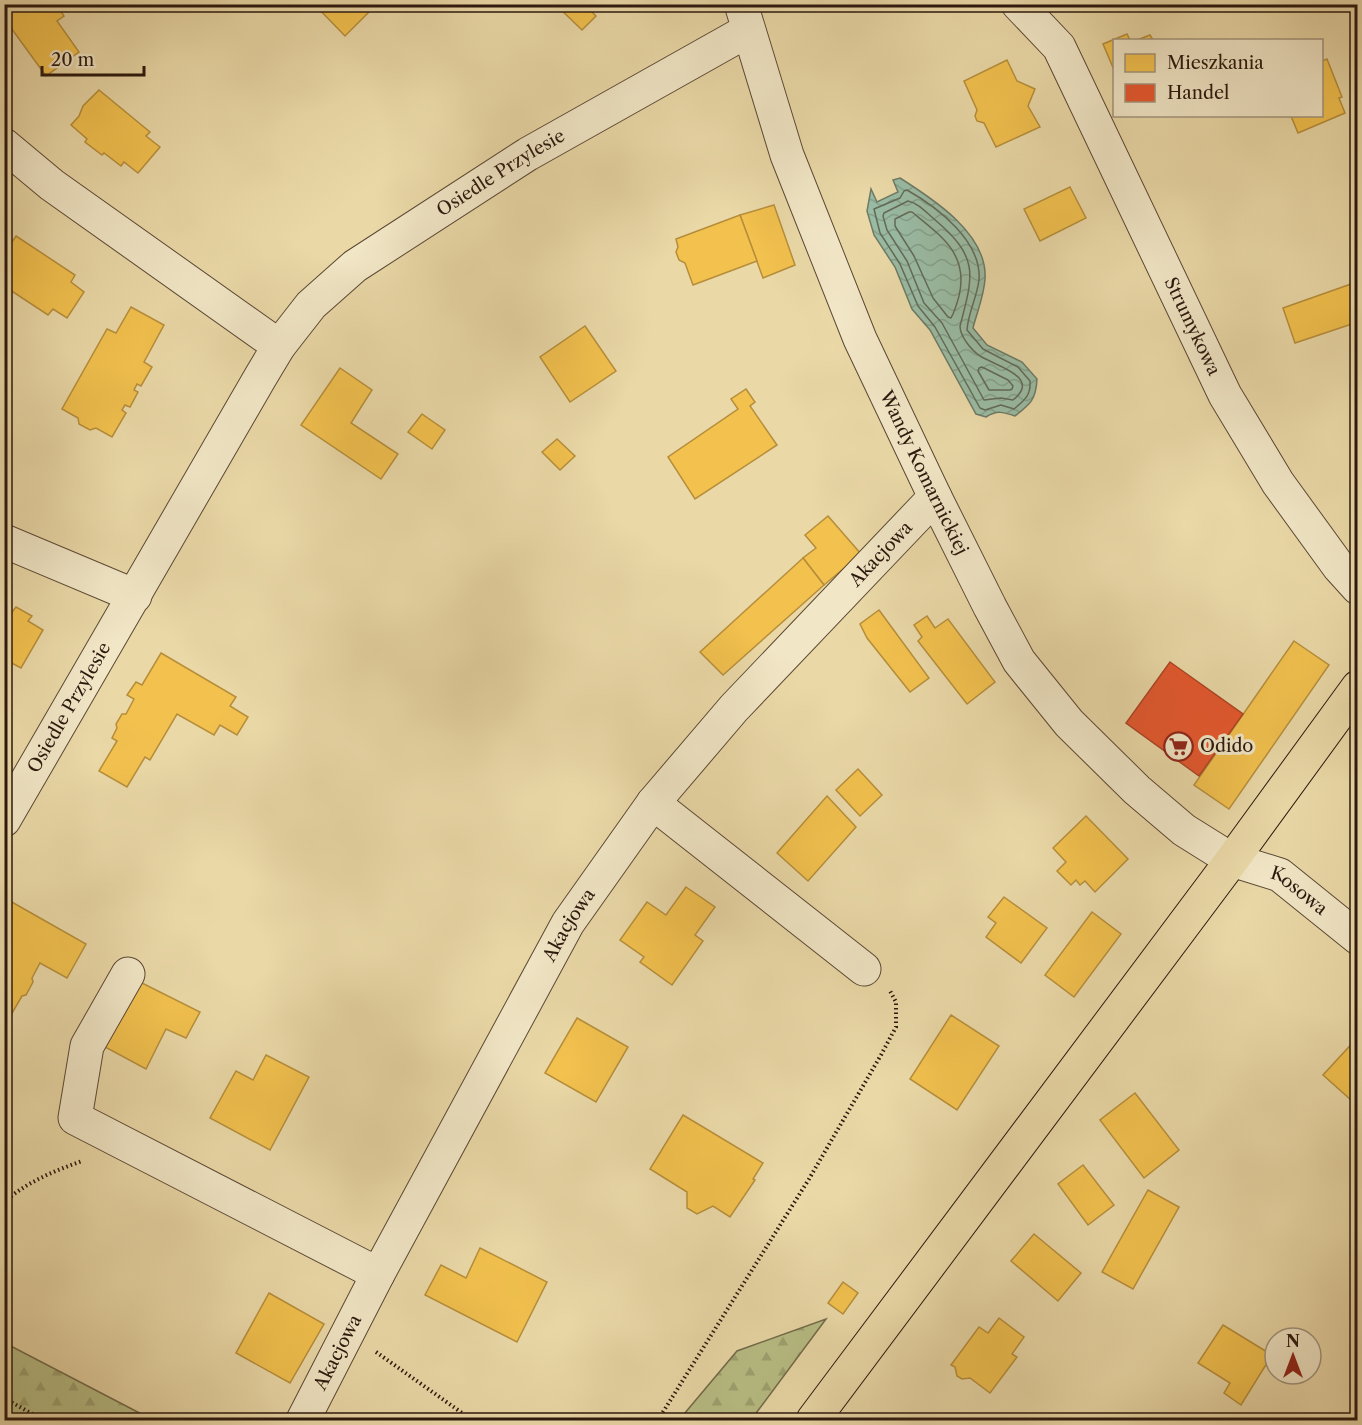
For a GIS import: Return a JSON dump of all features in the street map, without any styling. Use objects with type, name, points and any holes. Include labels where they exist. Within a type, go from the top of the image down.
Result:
[{"type":"main road","points":[[813,1420],[1232,860],[1358,687]]},
{"type":"street","name":"Strumykowa","points":[[1018,4],[1059,47]]},
{"type":"street","name":"Strumykowa","points":[[1053,4],[1059,47],[1225,395],[1278,483],[1339,567],[1358,588]]},
{"type":"street","name":"Osiedle Przylesie","points":[[4,820],[279,346],[311,306],[356,266],[744,18]]},
{"type":"street","name":"Wandy Komarnickiej","points":[[744,18],[787,155],[851,317],[935,497],[1019,661],[1069,723],[1137,790],[1184,830],[1232,860]]},
{"type":"street","points":[[4,145],[52,185],[279,346]]},
{"type":"street","name":"Akacjowa","points":[[303,1420],[378,1274],[568,923],[653,803],[734,708],[935,497]]},
{"type":"street","points":[[4,541],[135,596]]},
{"type":"street","points":[[653,803],[864,969]]},
{"type":"street","name":"Kosowa","points":[[1232,860],[1280,875],[1358,938]]},
{"type":"street","points":[[128,974],[87,1046],[75,1118],[378,1274]]},
{"type":"path","points":[[658,1420],[808,1179],[896,1027],[896,1002],[888,987],[864,969]]},
{"type":"path","points":[[4,1202],[20,1188],[62,1168],[104,1154],[124,1144]]},
{"type":"path","points":[[348,1333],[472,1420]]},
{"type":"path","points":[[4,1398],[43,1420]]},
{"type":"green space","points":[[826,1319],[751,1420],[679,1420],[737,1351]]},
{"type":"green space","points":[[5,1343],[153,1420],[5,1420]]},
{"type":"water","points":[[900,178],[928,196],[956,219],[978,247],[984,263],[985,279],[973,328],[987,345],[1022,362],[1037,379],[1031,401],[1015,416],[1000,412],[986,417],[976,414],[930,330],[912,309],[895,267],[874,235],[867,211],[871,189],[877,202],[898,192],[893,180]]},
{"type":"building: Mieszkania","points":[[6,4],[56,4],[64,16],[57,21],[79,52],[46,76],[6,21],[8,19],[4,15]]},
{"type":"building: Mieszkania","points":[[314,4],[362,4],[369,12],[345,36]]},
{"type":"building: Mieszkania","points":[[555,4],[597,4],[591,11],[596,16],[582,30]]},
{"type":"building: Mieszkania","points":[[1127,34],[1130,39],[1115,39]]},
{"type":"building: Mieszkania","points":[[1150,35],[1152,39],[1140,39]]},
{"type":"building: Mieszkania","points":[[1113,40],[1113,68],[1103,44]]},
{"type":"building: Mieszkania","points":[[1327,59],[1342,97],[1339,98],[1345,113],[1298,133],[1291,117],[1323,117],[1323,61]]},
{"type":"building: Mieszkania","points":[[1007,60],[1017,81],[1035,89],[1028,106],[1040,127],[996,147],[984,123],[977,121],[975,116],[977,110],[964,81]]},
{"type":"building: Mieszkania","points":[[99,90],[150,132],[146,136],[160,147],[138,173],[124,162],[121,166],[104,153],[102,155],[85,142],[87,139],[71,125],[79,116],[83,106]]},
{"type":"building: Mieszkania","points":[[1070,187],[1086,218],[1040,241],[1024,209]]},
{"type":"building: Mieszkania","points":[[774,205],[795,265],[763,278],[740,215]]},
{"type":"building: Mieszkania","points":[[740,215],[757,261],[693,285],[685,263],[679,260],[676,252],[678,247],[676,239]]},
{"type":"building: Mieszkania","points":[[16,236],[75,275],[71,282],[84,292],[67,318],[53,309],[48,315],[4,286],[4,254]]},
{"type":"building: Mieszkania","points":[[1358,282],[1358,302],[1351,284]]},
{"type":"building: Mieszkania","points":[[1351,284],[1358,302],[1358,322],[1295,343],[1283,308]]},
{"type":"building: Mieszkania","points":[[131,307],[164,325],[144,362],[152,367],[141,386],[137,384],[134,390],[138,392],[130,407],[125,405],[122,410],[126,413],[112,437],[96,428],[90,430],[79,424],[78,418],[62,409],[107,329],[116,333]]},
{"type":"building: Mieszkania","points":[[585,326],[616,371],[570,402],[540,357]]},
{"type":"building: Mieszkania","points":[[340,368],[372,390],[351,423],[398,454],[381,479],[301,425]]},
{"type":"building: Mieszkania","points":[[746,389],[755,402],[750,406],[777,445],[695,499],[668,457],[738,409],[731,399]]},
{"type":"building: Mieszkania","points":[[422,414],[445,430],[432,449],[408,432]]},
{"type":"building: Mieszkania","points":[[557,439],[575,456],[560,470],[542,452]]},
{"type":"building: Mieszkania","points":[[828,516],[861,554],[824,585],[803,558],[816,548],[805,535]]},
{"type":"building: Mieszkania","points":[[803,558],[824,585],[723,675],[700,652]]},
{"type":"building: Mieszkania","points":[[16,607],[32,616],[28,621],[43,630],[21,668],[4,659],[4,608],[12,612]]},
{"type":"building: Mieszkania","points":[[879,610],[929,678],[910,692],[867,638],[860,624]]},
{"type":"building: Mieszkania","points":[[927,616],[935,628],[948,619],[995,682],[967,704],[918,641],[922,637],[914,625]]},
{"type":"building: Mieszkania","points":[[1294,641],[1329,665],[1229,809],[1194,785]]},
{"type":"building: Mieszkania","points":[[161,653],[236,697],[230,706],[248,717],[237,735],[220,725],[214,735],[177,714],[150,760],[145,757],[127,787],[99,771],[117,741],[112,738],[117,728],[116,724],[122,714],[126,714],[134,699],[127,695],[136,682],[142,685]]},
{"type":"building: Mieszkania","points":[[858,769],[882,795],[860,816],[836,790]]},
{"type":"building: Mieszkania","points":[[827,796],[856,827],[808,881],[777,853]]},
{"type":"building: Mieszkania","points":[[1086,816],[1128,859],[1095,892],[1085,881],[1080,885],[1076,880],[1071,885],[1057,871],[1066,862],[1053,848]]},
{"type":"building: Mieszkania","points":[[686,887],[715,907],[695,935],[703,941],[672,985],[640,962],[644,957],[620,940],[647,902],[666,915]]},
{"type":"building: Mieszkania","points":[[1004,897],[1047,928],[1021,963],[986,937],[996,923],[988,917]]},
{"type":"building: Mieszkania","points":[[10,901],[86,944],[67,978],[40,963],[26,995],[22,996],[4,1027],[4,936],[9,928],[4,926],[4,911]]},
{"type":"building: Mieszkania","points":[[1092,912],[1121,934],[1074,997],[1045,975]]},
{"type":"building: Mieszkania","points":[[138,981],[200,1012],[186,1038],[166,1029],[146,1069],[105,1047]]},
{"type":"building: Mieszkania","points":[[951,1015],[999,1046],[957,1110],[910,1079]]},
{"type":"building: Mieszkania","points":[[577,1018],[628,1047],[596,1102],[545,1073]]},
{"type":"building: Mieszkania","points":[[1358,1037],[1358,1112],[1352,1101],[1323,1075]]},
{"type":"building: Mieszkania","points":[[266,1055],[309,1077],[270,1150],[210,1118],[236,1071],[253,1080]]},
{"type":"building: Mieszkania","points":[[1135,1093],[1179,1150],[1144,1178],[1100,1120]]},
{"type":"building: Mieszkania","points":[[683,1115],[763,1163],[753,1179],[755,1180],[730,1217],[713,1206],[697,1214],[687,1208],[687,1192],[650,1169]]},
{"type":"building: Mieszkania","points":[[1083,1165],[1114,1205],[1088,1225],[1058,1184]]},
{"type":"building: Mieszkania","points":[[1148,1190],[1179,1207],[1133,1289],[1102,1272]]},
{"type":"building: Mieszkania","points":[[1034,1234],[1081,1273],[1058,1301],[1011,1261]]},
{"type":"building: Mieszkania","points":[[480,1248],[547,1282],[517,1342],[425,1295],[441,1265],[466,1278]]},
{"type":"building: Mieszkania","points":[[843,1282],[858,1293],[843,1314],[828,1303]]},
{"type":"building: Mieszkania","points":[[269,1293],[324,1324],[290,1383],[236,1353]]},
{"type":"building: Mieszkania","points":[[999,1318],[1024,1337],[1012,1354],[1017,1357],[990,1393],[970,1378],[962,1379],[957,1376],[955,1367],[951,1365],[979,1327],[988,1333]]},
{"type":"building: Mieszkania","points":[[1223,1325],[1263,1349],[1263,1370],[1241,1405],[1224,1393],[1230,1383],[1198,1363]]},
{"type":"building: Handel","points":[[1170,662],[1243,714],[1199,776],[1126,723]]},
{"type":"place","name":"Odido","points":[[1179,746]]}]
